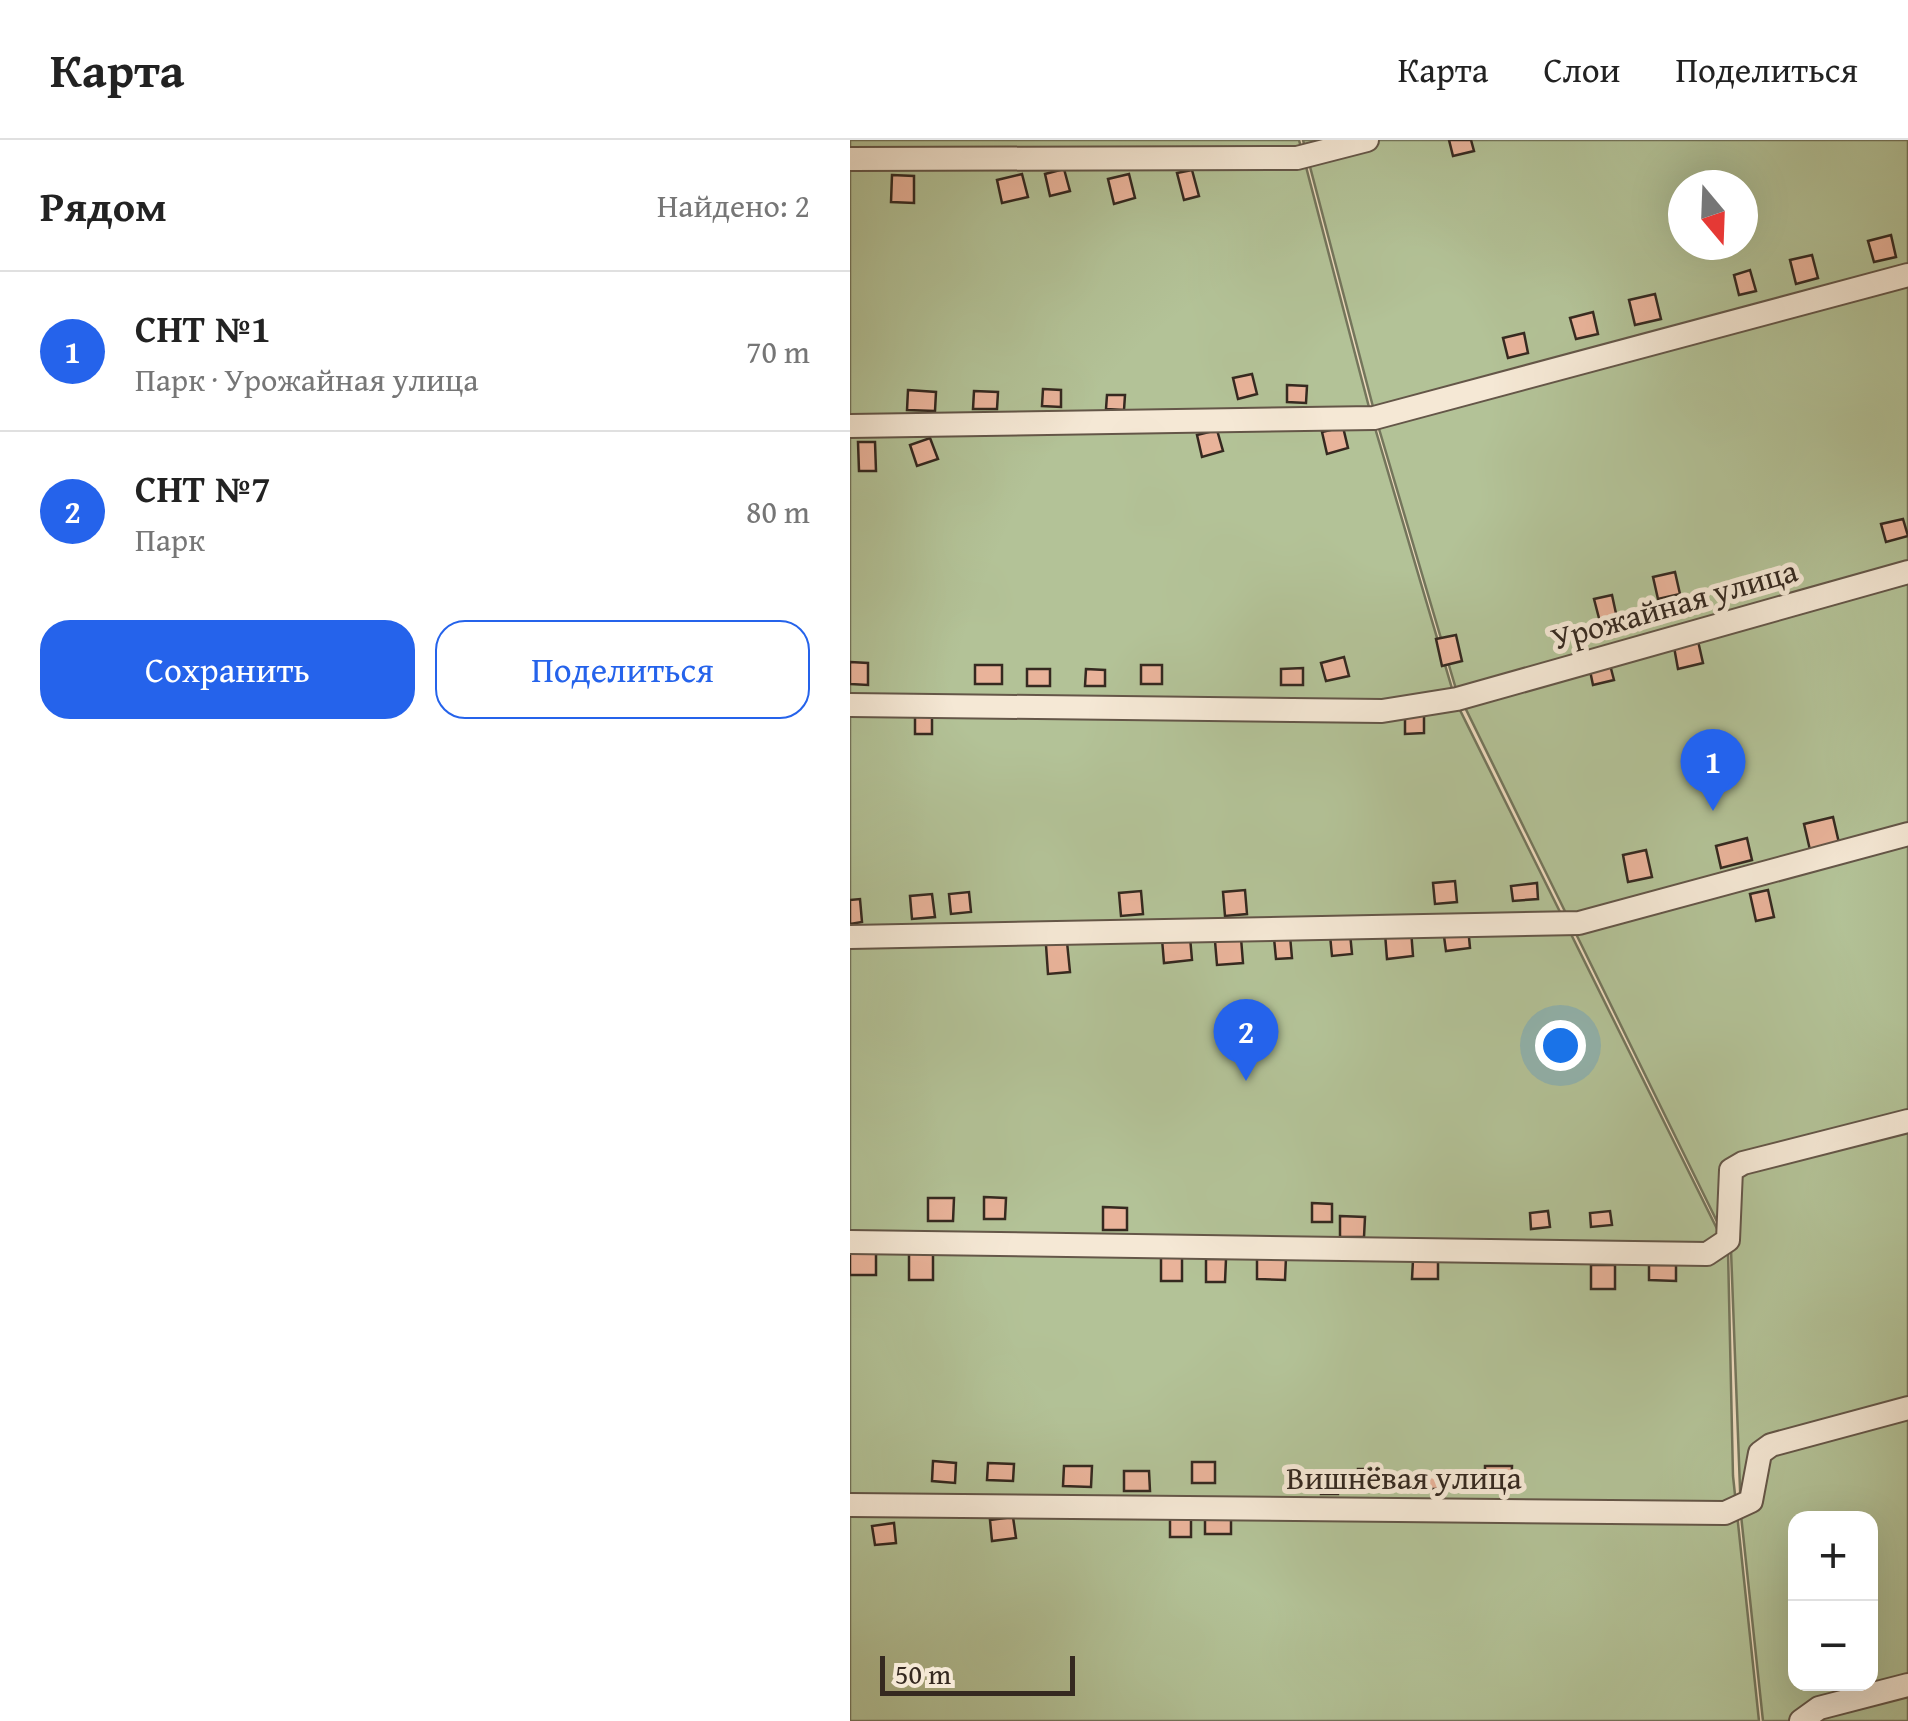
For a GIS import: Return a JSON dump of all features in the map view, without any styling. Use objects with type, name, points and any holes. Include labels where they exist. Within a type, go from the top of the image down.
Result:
[{"type":"street","points":[[850,159],[1297,158],[1366,140]]},
{"type":"street","points":[[850,426],[1374,418],[1908,275]]},
{"type":"street","name":"Урожайная улица","points":[[850,705],[1382,712],[1457,699],[1908,572]]},
{"type":"street","points":[[850,937],[1579,923],[1908,834]]},
{"type":"street","points":[[850,1242],[1708,1254],[1728,1240],[1731,1170],[1742,1163],[1908,1120]]},
{"type":"street","name":"Вишнёвая улица","points":[[850,1506],[1724,1513],[1751,1501],[1760,1453],[1771,1445],[1908,1408]]},
{"type":"street","points":[[1801,1721],[1819,1708],[1908,1685]]},
{"type":"green space","points":[[850,140],[1299,140],[1370,411],[1456,702],[1728,1251],[1733,1476],[1759,1721],[850,1721]]},
{"type":"green space","points":[[1303,140],[1908,140],[1908,1721],[1763,1721],[1741,1515],[1731,1250],[1456,689],[1377,422]]},
{"type":"building","points":[[1449,140],[1471,140],[1474,151],[1453,156]]},
{"type":"building","points":[[1064,169],[1070,191],[1050,196],[1045,174]]},
{"type":"building","points":[[1192,170],[1199,196],[1184,200],[1177,173]]},
{"type":"building","points":[[1022,174],[1028,197],[1002,203],[997,180]]},
{"type":"building","points":[[1129,174],[1135,198],[1114,204],[1108,179]]},
{"type":"building","points":[[892,175],[914,176],[914,203],[891,202]]},
{"type":"building","points":[[1891,235],[1896,257],[1874,262],[1868,241]]},
{"type":"building","points":[[1812,255],[1818,278],[1796,284],[1790,260]]},
{"type":"building","points":[[1750,270],[1756,291],[1739,295],[1734,275]]},
{"type":"building","points":[[1655,294],[1661,319],[1635,325],[1629,300]]},
{"type":"building","points":[[1593,312],[1598,334],[1576,339],[1570,318]]},
{"type":"building","points":[[1524,333],[1528,353],[1508,358],[1503,338]]},
{"type":"building","points":[[1252,374],[1257,394],[1238,399],[1233,378]]},
{"type":"building","points":[[1287,385],[1307,386],[1306,403],[1287,402]]},
{"type":"building","points":[[1043,389],[1061,390],[1061,407],[1042,406]]},
{"type":"building","points":[[908,390],[936,392],[935,411],[907,410]]},
{"type":"building","points":[[974,391],[998,392],[997,409],[973,409]]},
{"type":"building","points":[[1107,395],[1125,395],[1124,410],[1106,409]]},
{"type":"building","points":[[1343,427],[1348,448],[1327,454],[1322,432]]},
{"type":"building","points":[[1217,430],[1223,451],[1202,457],[1197,435]]},
{"type":"building","points":[[930,438],[938,459],[917,466],[910,445]]},
{"type":"building","points":[[858,442],[875,442],[876,471],[859,471]]},
{"type":"building","points":[[1903,519],[1908,536],[1886,542],[1881,524]]},
{"type":"building","points":[[1675,572],[1680,594],[1658,599],[1653,577]]},
{"type":"building","points":[[1612,595],[1617,618],[1600,622],[1594,599]]},
{"type":"building","points":[[1456,635],[1462,661],[1442,666],[1436,639]]},
{"type":"building","points":[[1698,641],[1703,663],[1678,669],[1674,647]]},
{"type":"building","points":[[1344,657],[1349,676],[1326,681],[1321,663]]},
{"type":"building","points":[[1609,661],[1614,680],[1593,685],[1589,666]]},
{"type":"building","points":[[850,662],[868,663],[868,685],[850,684]]},
{"type":"building","points":[[975,665],[1002,665],[1002,684],[975,684]]},
{"type":"building","points":[[1141,665],[1162,665],[1162,684],[1141,684]]},
{"type":"building","points":[[1303,668],[1303,685],[1281,685],[1281,669]]},
{"type":"building","points":[[1027,669],[1050,669],[1050,686],[1027,686]]},
{"type":"building","points":[[1086,669],[1105,670],[1105,686],[1085,686]]},
{"type":"building","points":[[1405,712],[1424,712],[1424,733],[1405,734]]},
{"type":"building","points":[[915,714],[932,714],[932,734],[915,734]]},
{"type":"building","points":[[1833,817],[1839,843],[1810,850],[1804,824]]},
{"type":"building","points":[[1747,838],[1752,860],[1721,868],[1716,846]]},
{"type":"building","points":[[1646,850],[1652,877],[1628,882],[1623,855]]},
{"type":"building","points":[[1455,881],[1457,902],[1435,904],[1433,883]]},
{"type":"building","points":[[1537,883],[1538,899],[1513,901],[1511,886]]},
{"type":"building","points":[[1245,890],[1247,914],[1225,916],[1223,892]]},
{"type":"building","points":[[1768,890],[1774,917],[1756,921],[1750,894]]},
{"type":"building","points":[[1141,891],[1143,914],[1121,916],[1119,893]]},
{"type":"building","points":[[969,892],[971,912],[951,914],[949,894]]},
{"type":"building","points":[[932,894],[935,917],[912,919],[910,896]]},
{"type":"building","points":[[860,899],[862,922],[850,924],[850,900]]},
{"type":"building","points":[[1468,927],[1470,948],[1446,951],[1443,929]]},
{"type":"building","points":[[1411,930],[1413,956],[1387,959],[1385,933]]},
{"type":"building","points":[[1350,933],[1352,954],[1332,956],[1330,935]]},
{"type":"building","points":[[1290,936],[1292,958],[1276,959],[1274,938]]},
{"type":"building","points":[[1190,937],[1192,960],[1164,963],[1162,939]]},
{"type":"building","points":[[1241,938],[1243,963],[1217,965],[1215,941]]},
{"type":"building","points":[[1067,942],[1070,972],[1048,974],[1046,945]]},
{"type":"building","points":[[984,1197],[1006,1198],[1005,1219],[984,1219]]},
{"type":"building","points":[[928,1198],[954,1198],[953,1221],[928,1221]]},
{"type":"building","points":[[1312,1203],[1332,1204],[1332,1222],[1312,1222]]},
{"type":"building","points":[[1103,1207],[1127,1208],[1127,1230],[1103,1230]]},
{"type":"building","points":[[1548,1211],[1550,1227],[1531,1229],[1530,1213]]},
{"type":"building","points":[[1610,1211],[1612,1225],[1591,1227],[1590,1213]]},
{"type":"building","points":[[1340,1216],[1365,1217],[1364,1237],[1340,1237]]},
{"type":"building","points":[[850,1253],[876,1253],[876,1275],[850,1275]]},
{"type":"building","points":[[909,1253],[933,1253],[933,1280],[909,1280]]},
{"type":"building","points":[[1161,1256],[1182,1256],[1182,1281],[1161,1281]]},
{"type":"building","points":[[1257,1257],[1286,1257],[1285,1280],[1257,1279]]},
{"type":"building","points":[[1206,1259],[1226,1259],[1225,1282],[1206,1282]]},
{"type":"building","points":[[1413,1260],[1438,1260],[1438,1279],[1412,1279]]},
{"type":"building","points":[[1591,1265],[1615,1265],[1615,1289],[1591,1289]]},
{"type":"building","points":[[1649,1265],[1676,1265],[1676,1281],[1649,1280]]},
{"type":"building","points":[[933,1461],[956,1463],[955,1483],[932,1481]]},
{"type":"building","points":[[1192,1462],[1215,1462],[1215,1483],[1192,1483]]},
{"type":"building","points":[[988,1463],[1014,1464],[1013,1481],[987,1480]]},
{"type":"building","points":[[1064,1466],[1092,1466],[1091,1487],[1063,1486]]},
{"type":"building","points":[[1485,1466],[1512,1466],[1511,1490],[1485,1489]]},
{"type":"building","points":[[1358,1469],[1381,1469],[1380,1487],[1358,1486]]},
{"type":"building","points":[[1124,1471],[1149,1471],[1150,1491],[1124,1491]]},
{"type":"building","points":[[1424,1472],[1446,1473],[1446,1489],[1424,1489]]},
{"type":"building","points":[[1321,1479],[1339,1479],[1338,1494],[1321,1494]]},
{"type":"building","points":[[1170,1516],[1191,1516],[1191,1537],[1170,1537]]},
{"type":"building","points":[[1013,1517],[1016,1538],[992,1541],[990,1520]]},
{"type":"building","points":[[1205,1517],[1231,1517],[1231,1534],[1205,1534]]},
{"type":"building","points":[[894,1523],[896,1543],[875,1545],[872,1526]]},
{"type":"place","name":"СНТ №1","points":[[1713,811]]},
{"type":"place","name":"СНТ №7","points":[[1246,1081]]}]
